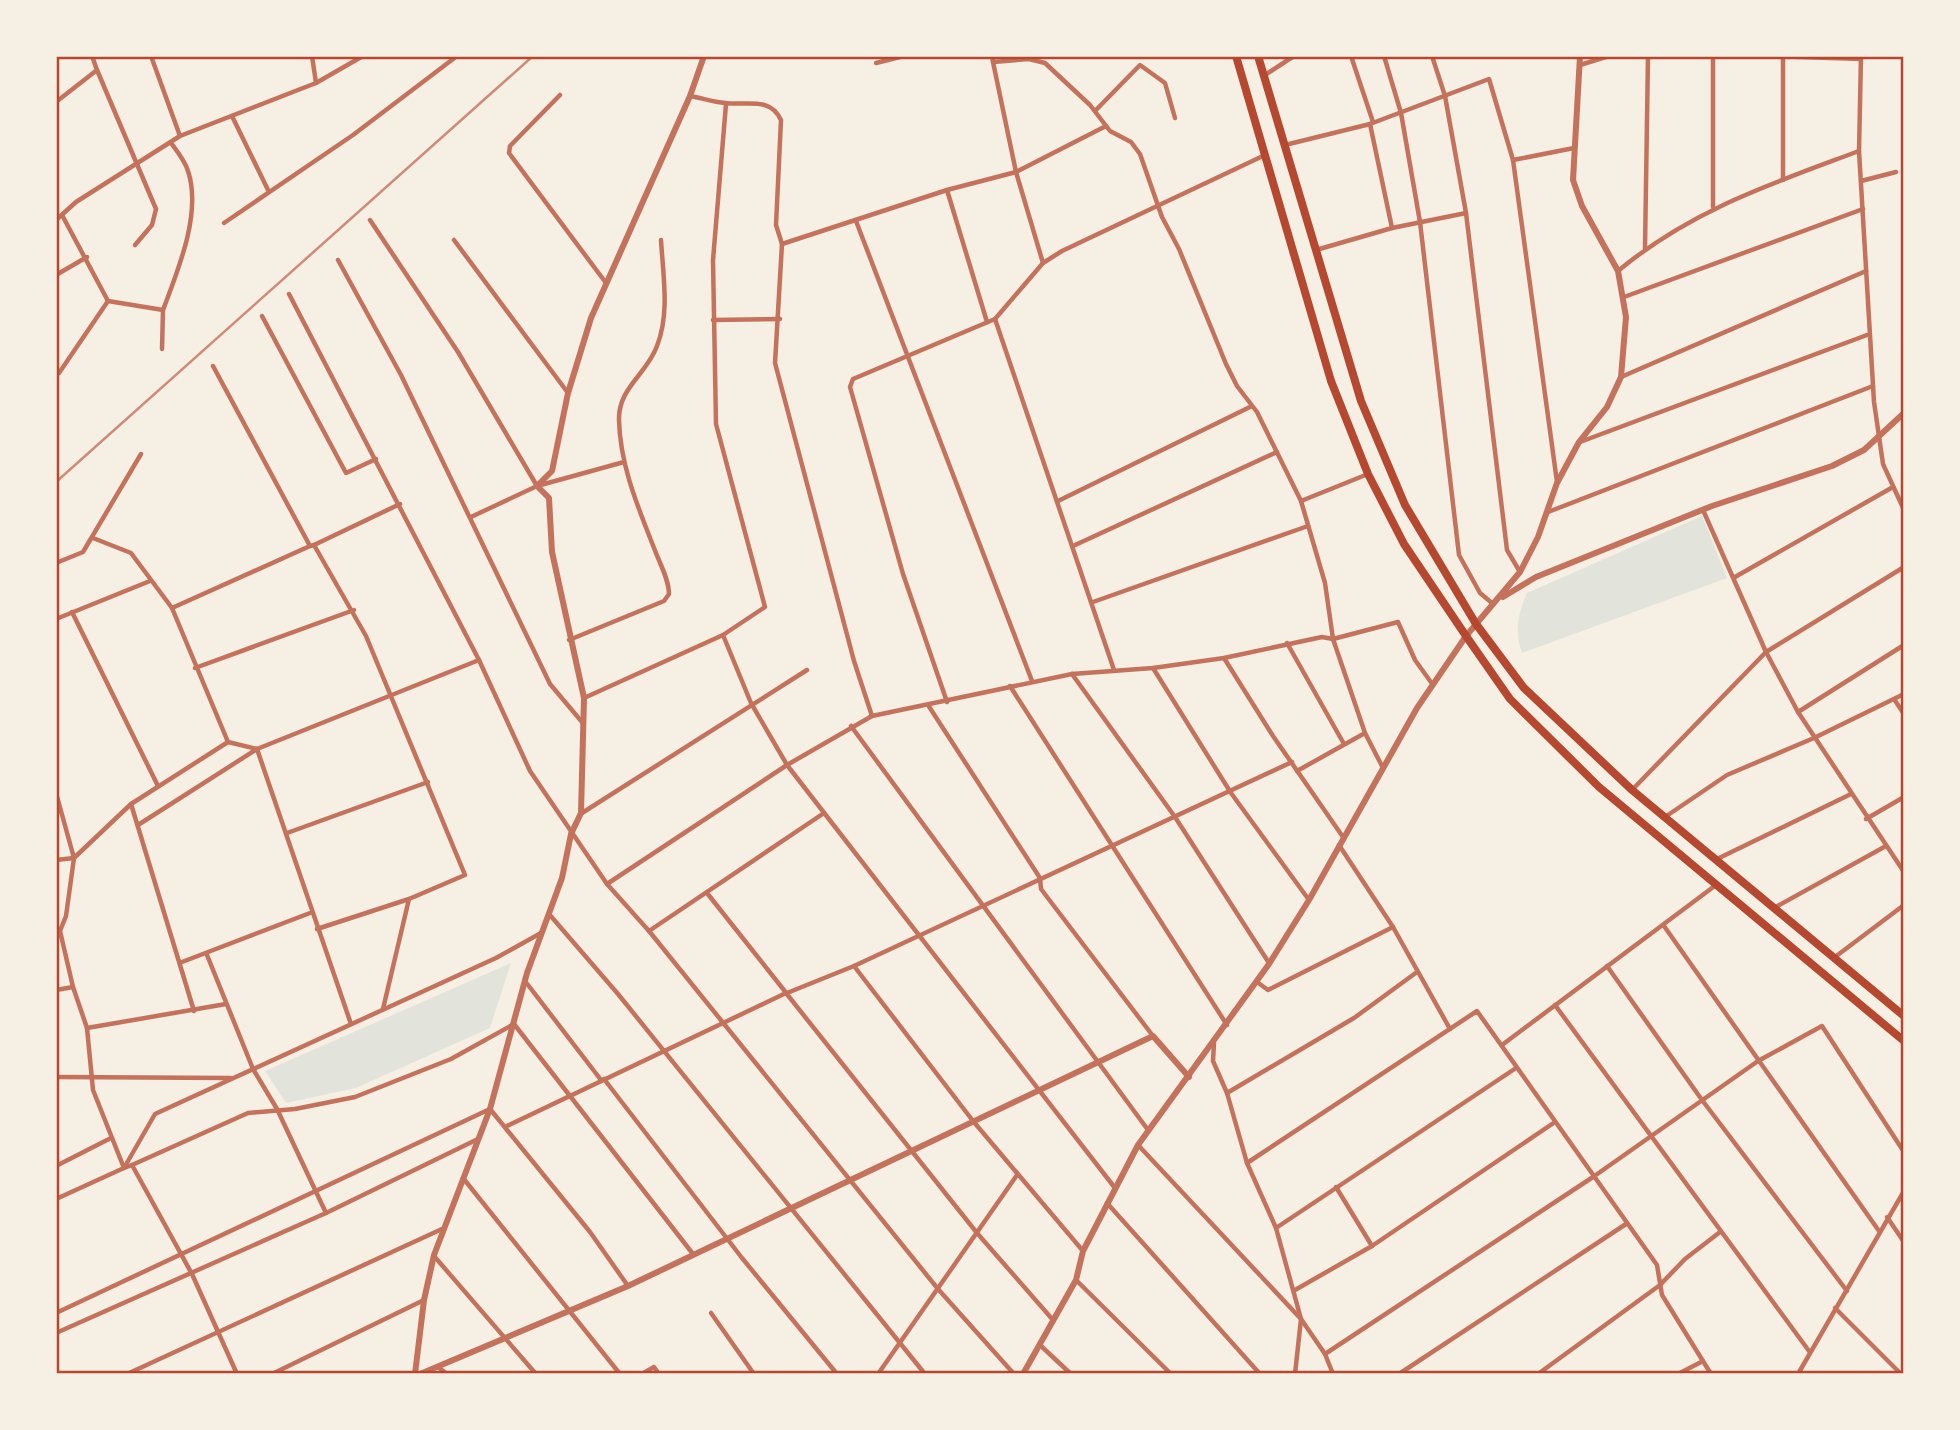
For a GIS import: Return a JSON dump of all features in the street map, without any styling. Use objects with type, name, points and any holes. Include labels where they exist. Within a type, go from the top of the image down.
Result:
[{"type":"highway","points":[[1236,56],[1331,381],[1368,474],[1404,544],[1466,636],[1520,709],[1599,787],[1904,1041]]},
{"type":"highway","points":[[1258,56],[1361,401],[1405,505],[1476,624],[1524,688],[1632,790],[1904,1016]]},
{"type":"street","points":[[92,56],[156,209],[152,225],[135,245]]},
{"type":"street","points":[[150,56],[180,136]]},
{"type":"street","points":[[312,56],[316,83]]},
{"type":"street","points":[[56,220],[76,202],[180,136],[316,83],[363,56]]},
{"type":"street","points":[[224,223],[268,190],[353,135],[449,59],[457,56]]},
{"type":"street","points":[[537,486],[552,471],[568,393],[591,318],[690,96],[704,56]]},
{"type":"street","points":[[876,63],[904,56]]},
{"type":"street","points":[[1265,75],[1294,56]]},
{"type":"street","points":[[1351,56],[1372,123],[1392,228]]},
{"type":"street","points":[[1384,56],[1401,113],[1420,222],[1459,555],[1480,593],[1492,603]]},
{"type":"street","points":[[1432,56],[1445,96],[1466,213],[1507,550],[1520,572]]},
{"type":"street","points":[[1023,1374],[1076,1280],[1083,1251],[1138,1145],[1269,964],[1309,900],[1417,708],[1466,636],[1520,572],[1548,512],[1557,483],[1579,442],[1607,407],[1621,377],[1624,359],[1624,297],[1618,271],[1582,206],[1573,180],[1580,56]]},
{"type":"street","points":[[1580,65],[1609,56]]},
{"type":"street","points":[[1645,248],[1648,56]]},
{"type":"street","points":[[1713,56],[1713,207]]},
{"type":"street","points":[[1774,56],[1861,58],[1859,151],[1864,209],[1867,335],[1883,464],[1904,510]]},
{"type":"street","points":[[1783,56],[1783,180]]},
{"type":"street","points":[[1043,263],[1016,172],[993,59],[1029,59],[1045,63],[1106,125],[1130,142],[1140,154],[1158,205],[1208,315],[1231,375],[1252,406],[1301,501],[1325,583],[1333,639],[1365,733],[1384,769]]},
{"type":"street","points":[[1095,111],[1140,65],[1165,83],[1175,118]]},
{"type":"street","points":[[56,102],[97,69]]},
{"type":"street","points":[[1284,145],[1372,123],[1489,79],[1513,160],[1557,483]]},
{"type":"street","points":[[560,96],[510,146],[509,153],[606,282]]},
{"type":"street","points":[[690,96],[726,104],[764,103],[776,110],[781,120],[776,225],[782,244],[780,319],[775,363],[854,661],[872,716]]},
{"type":"street","points":[[584,698],[723,635],[765,607],[716,424],[713,320],[716,202],[726,104]]},
{"type":"street","points":[[232,116],[268,190]]},
{"type":"street","points":[[782,244],[947,190],[1016,172],[1106,125]]},
{"type":"street","points":[[162,349],[163,310],[185,251],[192,193],[188,170],[171,143]]},
{"type":"street","points":[[1513,160],[1574,148]]},
{"type":"street","points":[[1618,271],[1645,248],[1713,207],[1859,151]]},
{"type":"street","points":[[947,702],[903,575],[850,387],[853,379],[995,319],[1043,263],[1265,155]]},
{"type":"street","points":[[1861,181],[1896,172]]},
{"type":"street","points":[[947,190],[987,322]]},
{"type":"street","points":[[1624,297],[1864,209]]},
{"type":"street","points":[[1316,250],[1392,228],[1466,213]]},
{"type":"street","points":[[62,215],[87,257],[108,301]]},
{"type":"street","points":[[370,220],[458,352],[537,486],[549,498],[552,552],[569,640],[584,698],[581,813],[571,834],[562,878],[525,981],[491,1110],[462,1178],[434,1255],[424,1300],[417,1374],[567,1309],[628,1286],[726,1237],[1153,1036]]},
{"type":"street","points":[[856,221],[1032,681]]},
{"type":"street","points":[[454,240],[568,393]]},
{"type":"street","points":[[569,640],[664,601],[668,594],[624,462],[620,446],[619,408],[630,385],[656,351],[662,333],[664,311],[661,240]]},
{"type":"street","points":[[56,275],[87,257]]},
{"type":"street","points":[[338,260],[401,375],[550,684],[582,722]]},
{"type":"street","points":[[1621,377],[1866,271]]},
{"type":"street","points":[[289,294],[479,660],[530,771],[571,834],[607,884],[649,931],[938,1289],[1014,1374]]},
{"type":"street","points":[[108,301],[163,310]]},
{"type":"street","points":[[59,373],[108,301]]},
{"type":"street","points":[[262,316],[346,473],[376,459]]},
{"type":"street","points":[[713,320],[780,319]]},
{"type":"street","points":[[995,319],[1093,601],[1114,670]]},
{"type":"street","points":[[1579,442],[1867,335]]},
{"type":"street","points":[[213,366],[312,546],[354,610],[465,875],[410,900],[317,929]]},
{"type":"street","points":[[1548,512],[1873,386]]},
{"type":"street","points":[[1058,501],[1252,406]]},
{"type":"street","points":[[1492,603],[1536,577],[1703,509],[1832,466],[1864,450],[1904,413]]},
{"type":"street","points":[[1073,546],[1277,452]]},
{"type":"street","points":[[56,563],[83,552],[141,454]]},
{"type":"street","points":[[471,517],[537,486],[624,462]]},
{"type":"street","points":[[1301,501],[1368,474]]},
{"type":"street","points":[[1732,573],[1737,578],[1893,487]]},
{"type":"street","points":[[172,608],[400,504]]},
{"type":"street","points":[[1703,509],[1766,652],[1798,712],[1866,819],[1904,871]]},
{"type":"street","points":[[1093,601],[1308,526]]},
{"type":"street","points":[[93,538],[131,553],[172,608],[228,742]]},
{"type":"street","points":[[1632,790],[1766,652],[1904,567]]},
{"type":"street","points":[[56,619],[150,581]]},
{"type":"street","points":[[195,668],[354,610]]},
{"type":"street","points":[[72,612],[158,786]]},
{"type":"street","points":[[607,884],[787,765],[872,716],[947,702],[1032,681],[1072,674],[1153,668],[1224,658],[1287,643],[1333,639],[1398,622],[1415,660],[1434,686]]},
{"type":"street","points":[[723,635],[751,703],[787,765],[1115,1188]]},
{"type":"street","points":[[1287,643],[1343,744]]},
{"type":"street","points":[[1798,712],[1904,645]]},
{"type":"street","points":[[1224,658],[1341,840],[1450,1029]]},
{"type":"street","points":[[138,825],[257,749],[479,660]]},
{"type":"street","points":[[1153,668],[1231,793],[1309,900]]},
{"type":"street","points":[[581,813],[807,670]]},
{"type":"street","points":[[1072,674],[1175,817],[1269,964]]},
{"type":"street","points":[[1010,686],[1227,1025]]},
{"type":"street","points":[[1665,818],[1727,775],[1814,738],[1904,694]]},
{"type":"street","points":[[1894,699],[1904,714]]},
{"type":"street","points":[[928,705],[1040,878],[1041,889],[1153,1036],[1189,1077]]},
{"type":"street","points":[[851,726],[1149,1131]]},
{"type":"street","points":[[1297,771],[1365,733]]},
{"type":"street","points":[[56,860],[74,858],[131,804],[228,742],[257,749]]},
{"type":"street","points":[[257,749],[287,833],[310,913],[351,1024]]},
{"type":"street","points":[[505,1127],[786,993],[795,993],[981,905],[1231,793],[1292,762]]},
{"type":"street","points":[[287,833],[428,782]]},
{"type":"street","points":[[56,793],[74,858],[66,916],[58,931],[87,1028],[91,1075],[111,1138],[124,1168]]},
{"type":"street","points":[[1715,860],[1852,794]]},
{"type":"street","points":[[1866,819],[1904,797]]},
{"type":"street","points":[[131,804],[182,962],[194,1011]]},
{"type":"street","points":[[649,931],[824,813]]},
{"type":"street","points":[[1774,908],[1886,846]]},
{"type":"street","points":[[1502,1045],[1716,885]]},
{"type":"street","points":[[707,893],[977,1233],[1053,1320]]},
{"type":"street","points":[[382,1010],[410,900]]},
{"type":"street","points":[[1835,957],[1904,905]]},
{"type":"street","points":[[182,962],[207,955],[310,913]]},
{"type":"street","points":[[549,914],[618,994],[925,1374]]},
{"type":"street","points":[[1664,926],[1880,1231]]},
{"type":"street","points":[[1257,982],[1269,990],[1393,927]]},
{"type":"street","points":[[124,1168],[155,1114],[542,933]]},
{"type":"street","points":[[207,955],[253,1069],[277,1109],[326,1213]]},
{"type":"street","points":[[854,966],[973,1121],[1083,1251]]},
{"type":"street","points":[[1607,966],[1702,1100],[1847,1291]]},
{"type":"street","points":[[1227,1093],[1354,1018],[1417,972]]},
{"type":"street","points":[[525,981],[837,1374]]},
{"type":"street","points":[[56,990],[73,987]]},
{"type":"street","points":[[87,1028],[226,1004]]},
{"type":"street","points":[[1555,1005],[1649,1137],[1809,1351]]},
{"type":"street","points":[[1247,1163],[1477,1011],[1657,1265],[1662,1295],[1711,1374]]},
{"type":"street","points":[[514,1024],[567,1096],[599,1132],[693,1254]]},
{"type":"street","points":[[56,1199],[248,1113],[355,1097],[451,1059],[514,1024]]},
{"type":"street","points":[[1325,1354],[1593,1177],[1758,1061],[1822,1026],[1904,1152]]},
{"type":"street","points":[[1214,1043],[1213,1061],[1227,1093],[1247,1163],[1276,1228],[1295,1290],[1301,1319],[1295,1374]]},
{"type":"street","points":[[1276,1228],[1516,1068]]},
{"type":"street","points":[[56,1077],[91,1075],[232,1079]]},
{"type":"street","points":[[491,1110],[590,1232],[628,1286]]},
{"type":"street","points":[[56,1313],[491,1110]]},
{"type":"street","points":[[1295,1290],[1372,1246],[1555,1122]]},
{"type":"street","points":[[56,1166],[111,1138]]},
{"type":"street","points":[[56,1333],[326,1213],[480,1138]]},
{"type":"street","points":[[1138,1145],[1301,1319],[1325,1354],[1333,1374]]},
{"type":"street","points":[[132,1165],[178,1254],[192,1273],[237,1374]]},
{"type":"street","points":[[878,1374],[1017,1175]]},
{"type":"street","points":[[462,1178],[620,1374]]},
{"type":"street","points":[[1336,1186],[1372,1246]]},
{"type":"street","points":[[1798,1374],[1904,1191]]},
{"type":"street","points":[[1107,1202],[1260,1374]]},
{"type":"street","points":[[1887,1217],[1904,1242]]},
{"type":"street","points":[[1399,1374],[1626,1224]]},
{"type":"street","points":[[127,1374],[442,1229]]},
{"type":"street","points":[[1538,1374],[1660,1285],[1685,1258],[1720,1232]]},
{"type":"street","points":[[434,1255],[536,1374]]},
{"type":"street","points":[[1076,1280],[1171,1374]]},
{"type":"street","points":[[272,1374],[424,1300]]},
{"type":"street","points":[[1835,1308],[1901,1374]]},
{"type":"street","points":[[711,1313],[754,1374]]},
{"type":"street","points":[[1041,1346],[1071,1374]]},
{"type":"street","points":[[1678,1374],[1703,1361]]},
{"type":"street","points":[[438,1367],[447,1374]]},
{"type":"street","points":[[642,1374],[654,1367],[659,1374]]},
{"type":"shaded area","points":[[1702,516],[1727,578],[1522,653],[1518,622],[1527,593]]},
{"type":"shaded area","points":[[511,963],[490,1028],[356,1088],[286,1103],[265,1071]]},
{"type":"railway","points":[[56,482],[533,56]]}]
